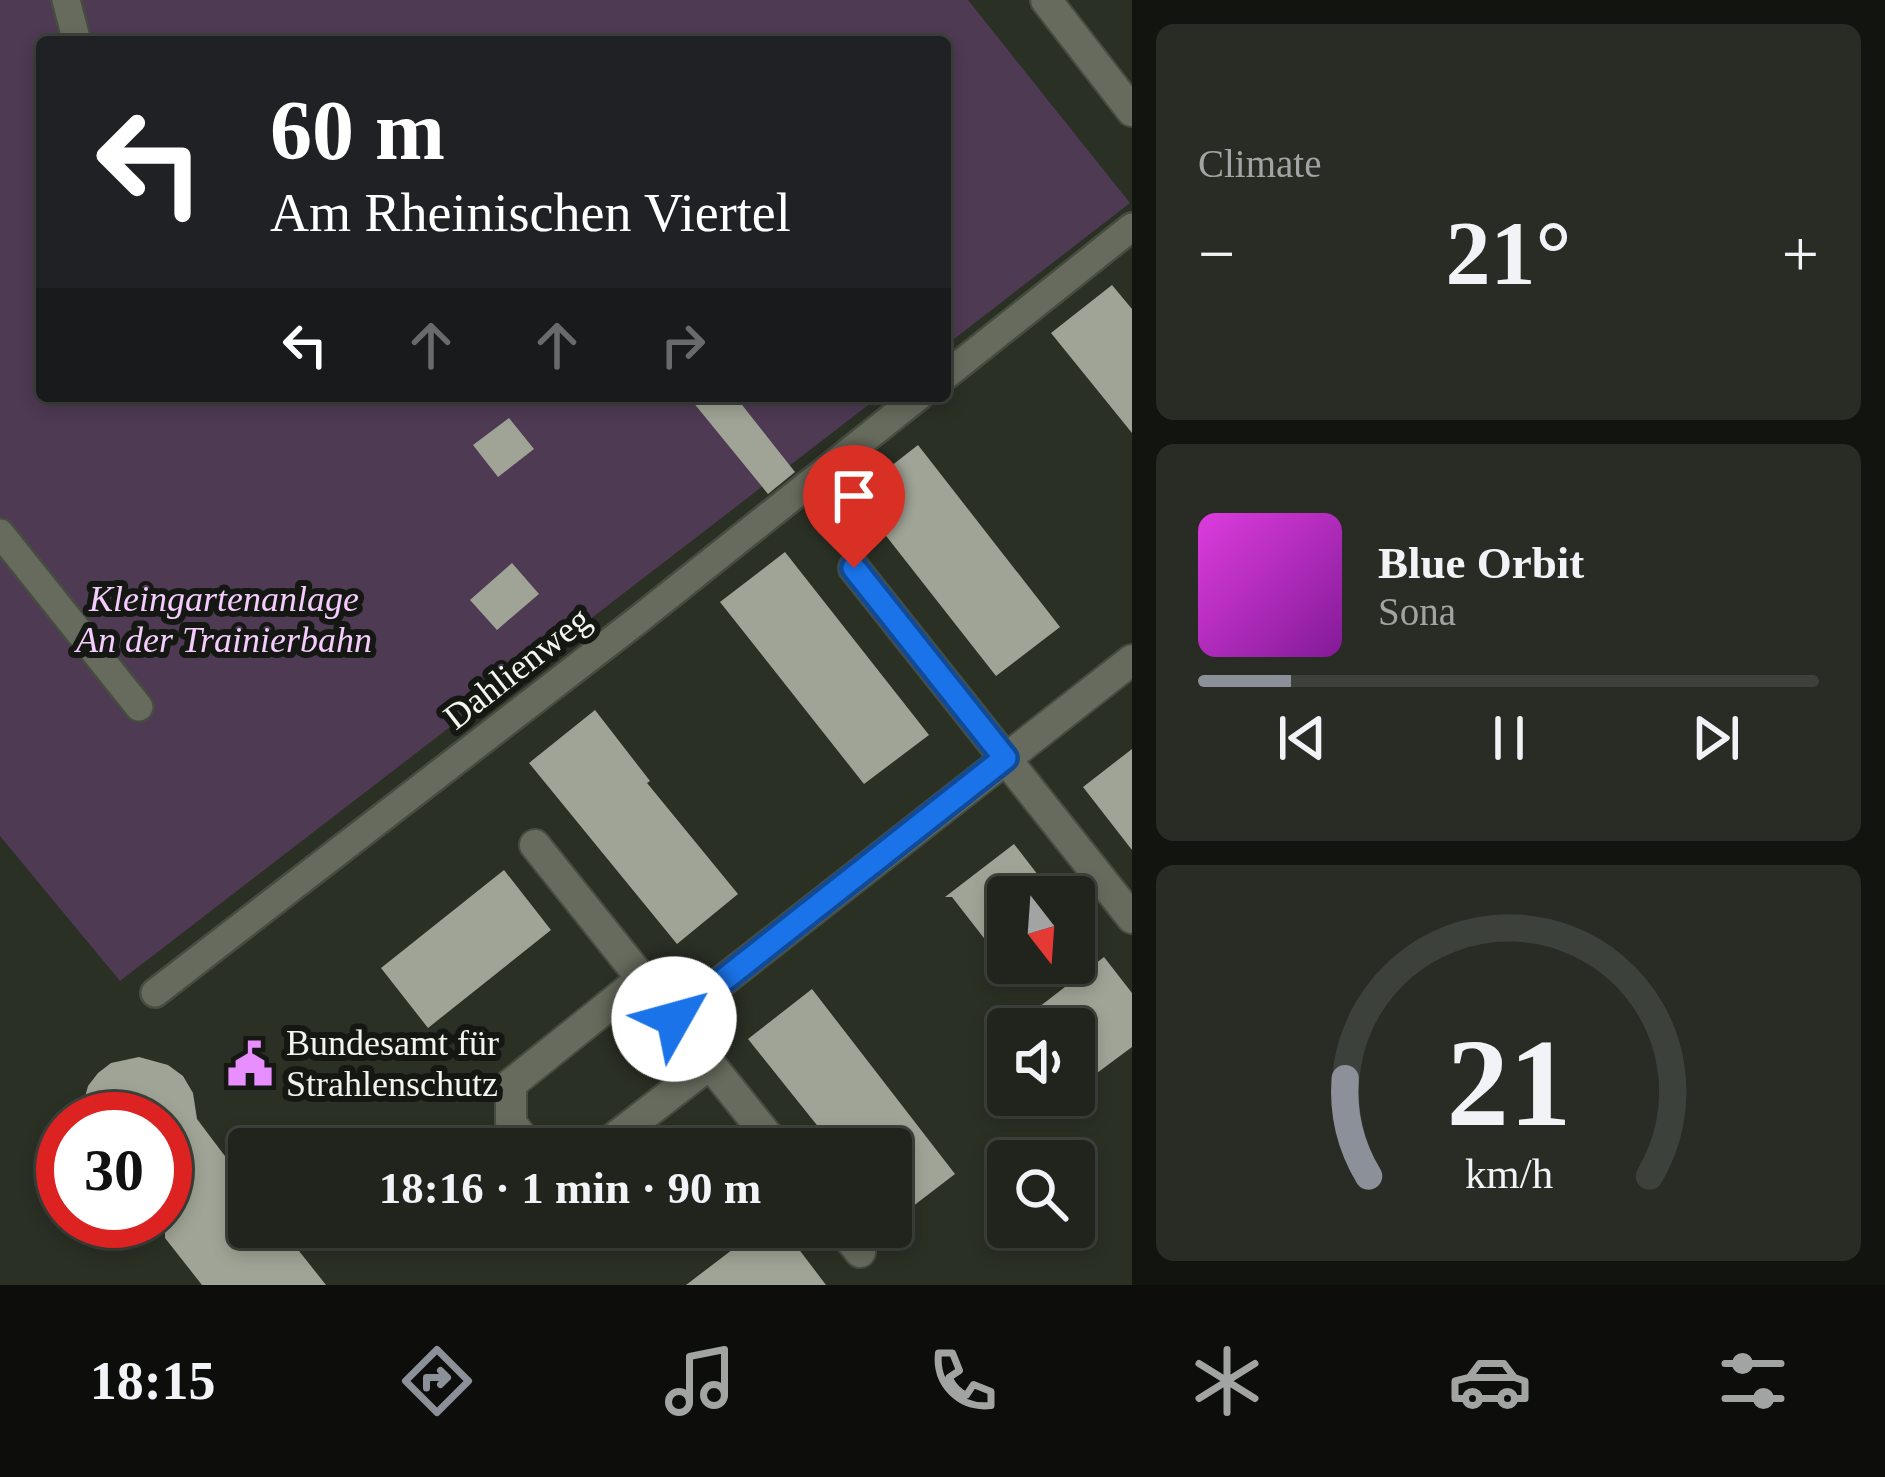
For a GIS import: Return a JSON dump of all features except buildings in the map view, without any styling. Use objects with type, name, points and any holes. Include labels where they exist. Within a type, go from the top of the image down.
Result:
[{"type":"street","points":[[1046,0],[1132,111]]},
{"type":"street","points":[[854,568],[1132,918]]},
{"type":"street","points":[[674,1019],[1132,660]]},
{"type":"street","points":[[535,844],[761,1128]]},
{"type":"street","points":[[515,1128],[511,1084],[643,979]]},
{"type":"street","points":[[627,1128],[710,1064]]},
{"type":"street","points":[[857,1248],[860,1252]]},
{"type":"lane","points":[[66,0],[75,36]]},
{"type":"lane","points":[[951,371],[1132,226]]},
{"type":"lane","name":"Dahlienweg","points":[[154,993],[912,402]]},
{"type":"lane","points":[[0,532],[139,707]]},
{"type":"green space","name":"Kleingartenanlage An der Trainierbahn","points":[[0,0],[968,0],[1130,203],[951,341],[951,36],[36,36],[36,402],[872,402],[120,981],[0,836]]},
{"type":"place","name":"Bundesamt für Strahlenschutz","points":[[250,1064]]},
{"type":"route","points":[[674,1019],[1005,758],[854,568]]}]
